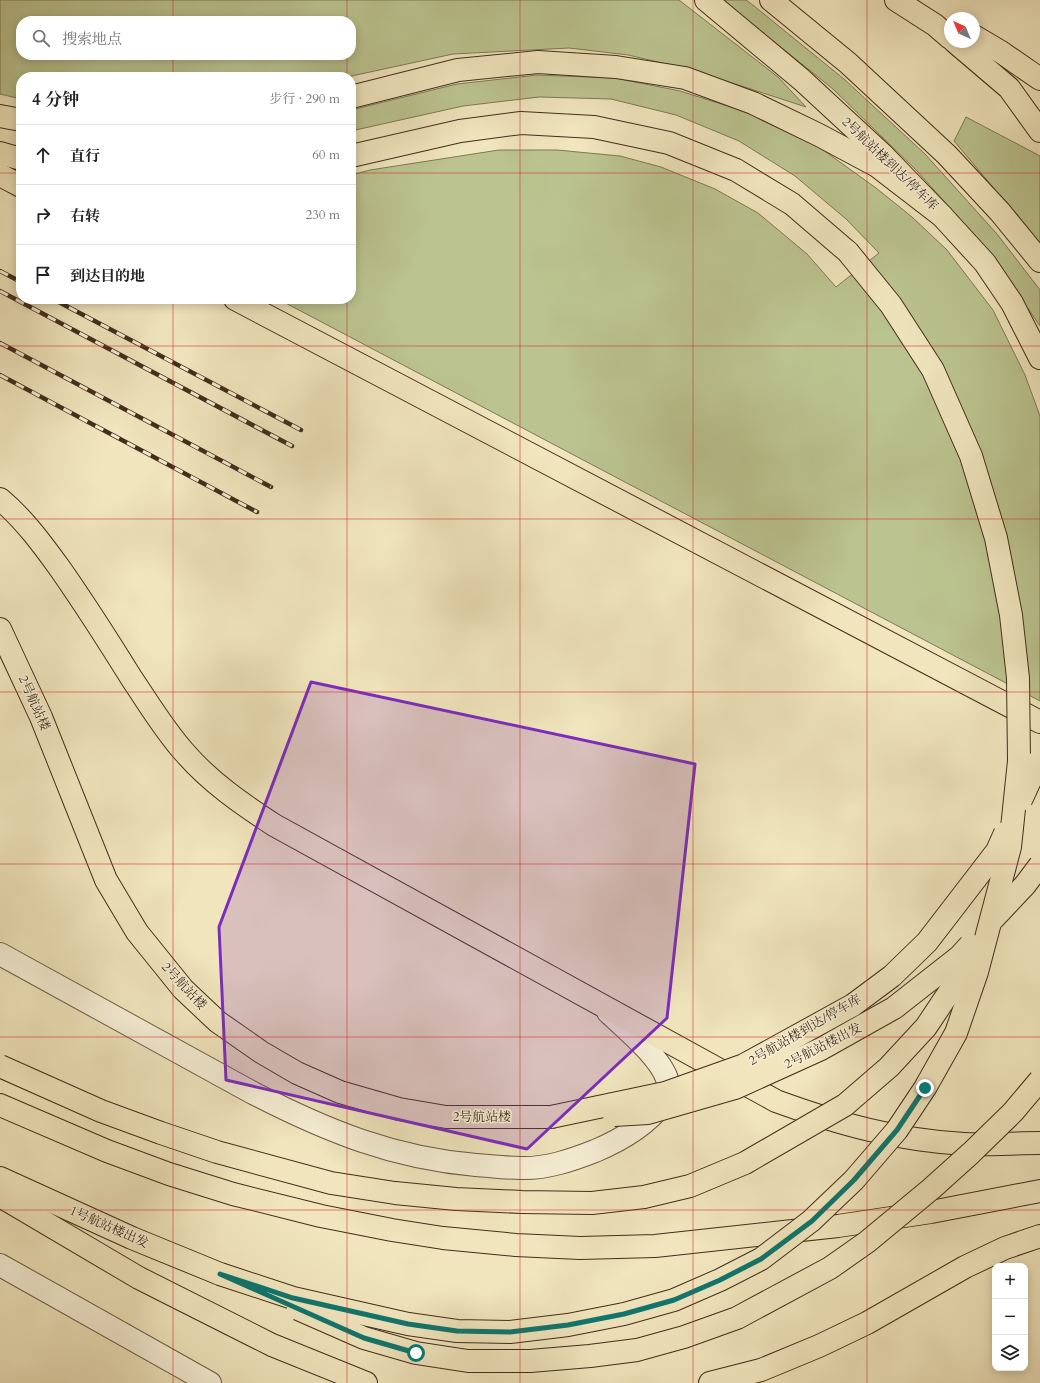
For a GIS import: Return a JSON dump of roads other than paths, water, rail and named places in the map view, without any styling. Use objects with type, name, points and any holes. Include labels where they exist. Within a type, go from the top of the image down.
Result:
[{"type":"main road","name":"2号航站楼到达/停车库","points":[[706,0],[802,80],[882,154],[942,216],[985,263],[1012,303],[1040,358]]},
{"type":"main road","points":[[771,0],[848,63],[947,156],[1000,212],[1040,261]]},
{"type":"main road","points":[[896,0],[935,25],[944,33]]},
{"type":"main road","points":[[909,0],[944,19]]},
{"type":"main road","points":[[980,40],[1040,78]]},
{"type":"main road","points":[[962,48],[1009,88],[1040,120]]},
{"type":"main road","points":[[356,96],[458,70],[538,62],[616,67],[685,78],[753,103],[819,135],[877,166],[942,216]]},
{"type":"main road","points":[[1009,88],[1040,131]]},
{"type":"main road","points":[[0,116],[16,119]]},
{"type":"main road","points":[[220,1274],[293,1298],[408,1324],[457,1331],[510,1332],[568,1325],[624,1314],[674,1300],[720,1280],[761,1259],[812,1221],[854,1180],[897,1130],[925,1088],[956,1033],[977,972],[1010,847],[1019,762],[1018,678],[1011,615],[996,538],[971,456],[933,370],[891,306],[848,252],[792,204],[736,170],[669,143],[594,127],[521,123],[460,131],[356,155]]},
{"type":"main road","points":[[0,152],[16,157]]},
{"type":"main road","points":[[0,175],[16,183]]},
{"type":"main road","points":[[245,304],[1040,722]]},
{"type":"main road","points":[[0,499],[43,544],[93,616],[144,697],[184,753],[233,798],[274,825],[776,1101],[850,1126],[918,1140],[965,1144],[1040,1143]]},
{"type":"main road","name":"2号航站楼","points":[[0,629],[41,717],[106,880],[137,932],[183,989],[218,1022],[261,1052],[297,1073],[340,1092],[399,1109],[446,1117],[551,1118]]},
{"type":"main road","name":"2号航站楼到达/停车库","points":[[551,1118],[665,1093],[744,1065],[854,1005],[892,976],[927,942],[996,851],[1040,759]]},
{"type":"main road","name":"2号航站楼出发","points":[[551,1118],[648,1113],[735,1088],[821,1049],[894,1008],[959,957],[1025,885],[1040,865]]},
{"type":"main road","points":[[0,1066],[101,1111],[161,1133],[217,1152],[331,1183],[410,1195],[522,1202],[592,1203],[644,1197],[690,1186],[746,1163],[845,1105],[889,1067],[926,1027],[960,976],[994,911]]},
{"type":"main road","points":[[220,1274],[364,1338],[416,1353],[468,1361],[530,1361],[637,1350],[684,1337],[737,1318],[830,1268],[867,1242],[931,1189],[1013,1112],[1040,1080]]},
{"type":"main road","points":[[0,1106],[107,1151],[170,1174],[234,1194],[321,1216],[392,1230],[443,1238],[516,1244],[580,1248],[655,1246],[846,1225],[931,1212],[1040,1190]]},
{"type":"main road","name":"1号航站楼出发","points":[[0,1178],[132,1238],[220,1274]]},
{"type":"main road","points":[[0,1196],[139,1278],[272,1345],[366,1383]]},
{"type":"main road","points":[[710,1383],[761,1370],[819,1346],[867,1323],[965,1267],[1005,1248],[1040,1236]]},
{"type":"lane","points":[[0,954],[290,1112],[351,1138],[386,1150],[426,1159],[522,1168],[547,1166],[579,1157],[607,1146],[627,1135],[650,1118],[668,1098],[704,1086],[724,1085],[752,1087]]},
{"type":"lane","points":[[599,1004],[648,1051],[662,1068],[667,1078],[668,1098]]},
{"type":"lane","points":[[0,1265],[210,1383]]},
{"type":"railway","points":[[0,271],[16,279]]},
{"type":"railway","points":[[0,291],[16,299]]},
{"type":"railway","points":[[24,304],[292,446]]},
{"type":"railway","points":[[62,304],[301,430]]},
{"type":"railway","points":[[0,343],[271,487]]},
{"type":"railway","points":[[0,375],[257,512]]}]
